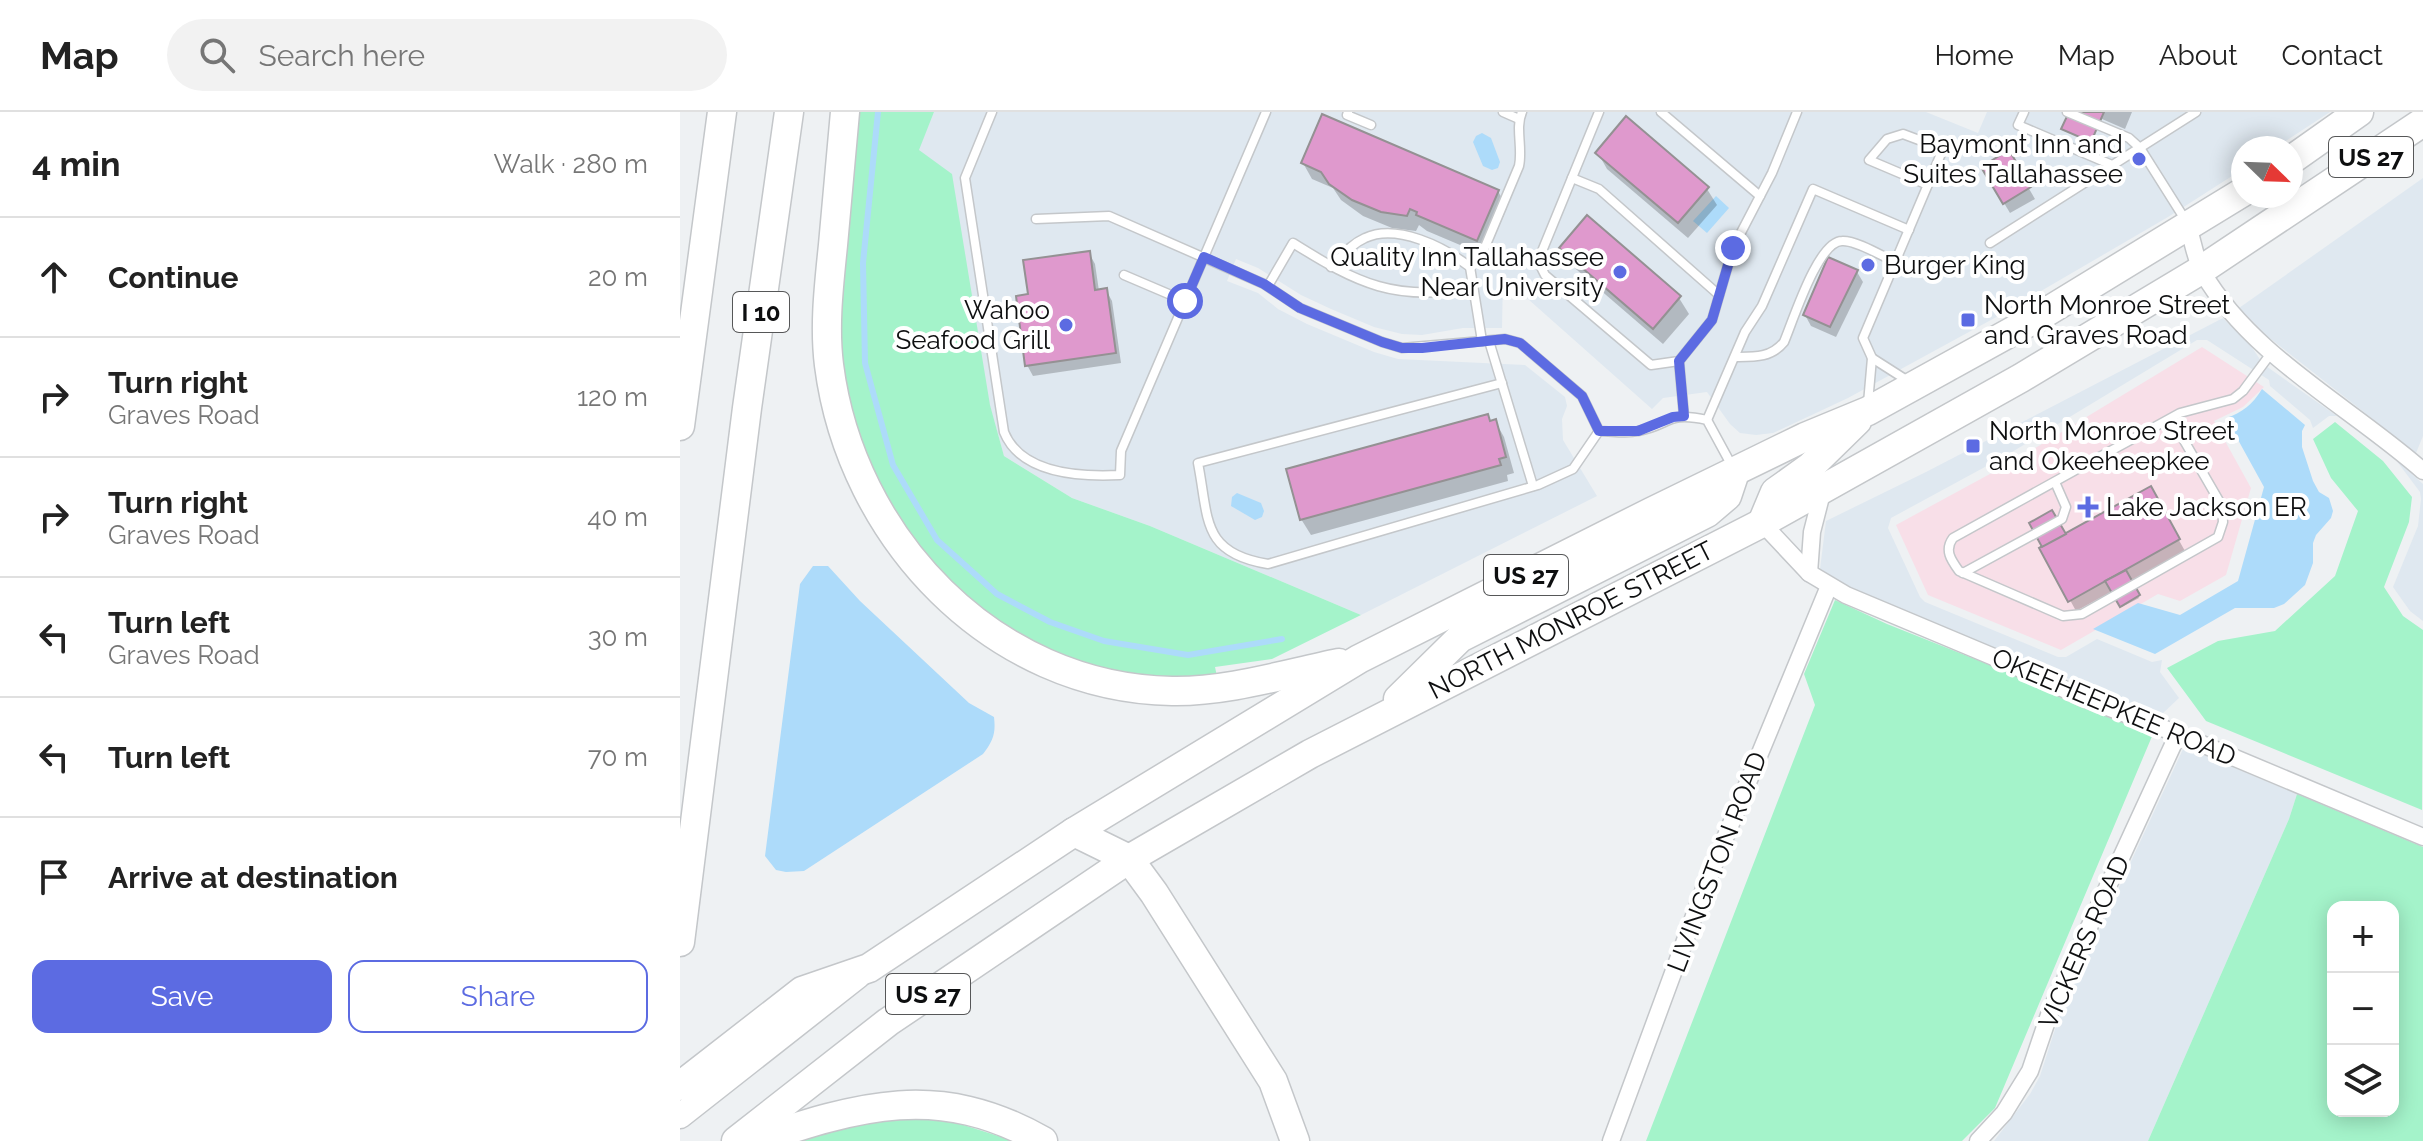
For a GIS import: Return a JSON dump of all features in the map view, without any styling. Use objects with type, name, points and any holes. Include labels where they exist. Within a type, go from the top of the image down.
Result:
[{"type":"highway","name":"I 10","points":[[680,426],[722,112]]},
{"type":"highway","name":"I 10","points":[[680,942],[745,423],[789,112]]},
{"type":"highway","points":[[845,112],[826,319],[829,366],[838,413],[855,465],[875,504],[925,578],[967,616],[1012,647],[1076,676],[1125,687],[1201,690],[1359,659]]},
{"type":"highway","name":"US 27","points":[[2303,152],[2359,112]]},
{"type":"highway","name":"NORTH MONROE STREET","points":[[736,1141],[888,1022],[1129,859],[1310,754],[1762,523],[2021,378],[2201,270],[2423,122]]},
{"type":"highway","name":"US 27","points":[[869,968],[1074,832],[1359,659],[1638,518],[1805,437],[1868,411],[2040,316],[2231,199]]},
{"type":"highway","points":[[1762,523],[1775,492],[1810,467],[1868,411]]},
{"type":"highway","points":[[1379,718],[1460,638],[1707,513],[1727,496],[1735,472]]},
{"type":"highway","points":[[1074,832],[1129,859],[1154,893],[1273,1081],[1295,1141]]},
{"type":"highway","points":[[680,1086],[802,991],[869,968]]},
{"type":"highway","points":[[753,1141],[834,1114],[898,1104],[957,1107],[1013,1124],[1043,1141]]},
{"type":"main road","name":"US 27","points":[[680,1116],[869,968]]},
{"type":"street","points":[[2188,226],[2201,270],[2234,317],[2272,352],[2423,471]]},
{"type":"street","points":[[1809,573],[1812,532],[1823,489]]},
{"type":"street","name":"OKEEHEEPKEE ROAD","points":[[1762,523],[1809,573],[1890,615],[2423,837]]},
{"type":"street","name":"LIVINGSTON ROAD","points":[[1611,1141],[1704,889],[1829,586]]},
{"type":"street","name":"VICKERS ROAD","points":[[1978,1141],[2004,1113],[2030,1071],[2050,1012],[2178,734]]},
{"type":"lane","points":[[992,112],[965,178],[1004,432],[1009,445],[1023,456],[1061,473],[1088,477],[1120,475],[1121,451],[1266,112]]},
{"type":"lane","points":[[1348,112],[1347,115],[1371,125]]},
{"type":"lane","points":[[1503,112],[1521,116],[1522,153],[1485,247],[1470,267],[1486,341],[1533,486]]},
{"type":"lane","points":[[1599,112],[1538,261],[1545,275],[1651,365],[1679,361],[1712,320],[1733,248],[1797,112]]},
{"type":"lane","points":[[1661,112],[1760,196]]},
{"type":"lane","points":[[2024,112],[2018,125],[2112,165]]},
{"type":"lane","points":[[2067,112],[2129,138],[2140,148],[2188,226]]},
{"type":"lane","points":[[1990,243],[2196,112]]},
{"type":"lane","points":[[1868,411],[1872,358],[1863,338],[1909,230],[1928,185],[1943,149],[1903,134],[1887,139],[1869,160],[1928,185]]},
{"type":"lane","points":[[1572,178],[1599,189],[1719,295]]},
{"type":"lane","points":[[1707,420],[1762,306],[1813,189],[1909,230]]},
{"type":"lane","points":[[1036,219],[1109,216],[1268,286],[1311,314],[1402,348],[1505,339],[1520,343],[1582,396],[1599,431]]},
{"type":"lane","points":[[1331,267],[1364,238],[1383,232],[1404,235],[1448,252],[1470,267]]},
{"type":"lane","points":[[1735,357],[1756,357],[1777,350],[1784,342],[1818,262],[1826,248],[1834,243],[1841,240],[1851,242],[1895,262]]},
{"type":"lane","points":[[1268,286],[1293,243],[1331,267],[1391,290],[1442,293],[1473,288]]},
{"type":"lane","points":[[1124,275],[1185,301]]},
{"type":"lane","points":[[2171,418],[2222,506],[2223,522],[2218,537],[2082,614],[2063,616],[1959,571],[1948,553],[1948,545],[1953,538],[2180,413],[2233,399],[2243,391],[2272,352]]},
{"type":"lane","points":[[1872,358],[1915,384]]},
{"type":"lane","points":[[1679,361],[1684,416]]},
{"type":"lane","points":[[1502,383],[1198,463],[1212,533],[1231,554],[1268,564],[1533,486],[1573,469],[1599,431]]},
{"type":"lane","points":[[1599,431],[1638,431],[1673,417],[1707,420]]},
{"type":"lane","points":[[1707,420],[1735,472]]},
{"type":"lane","points":[[1963,573],[2062,519],[2066,507],[2055,482]]},
{"type":"shaded area","points":[[934,112],[1926,112],[1978,133],[1987,112],[2330,112],[2293,136],[2231,136],[2231,177],[2000,315],[1848,398],[1773,433],[1740,433],[1707,392],[1663,398],[1652,409],[1503,277],[1502,328],[1402,334],[1374,327],[1331,309],[1236,259],[1227,281],[1258,293],[1278,309],[1307,324],[1398,359],[1525,365],[1565,397],[1567,406],[1562,419],[1563,440],[1597,496],[1361,615],[1150,526],[1072,498],[1004,456],[918,150]]},
{"type":"shaded area","points":[[2423,178],[2423,436],[2416,453],[2267,336],[2239,308]]},
{"type":"shaded area","points":[[2223,318],[2251,346],[2263,364],[2337,416],[2329,416],[2313,428],[2310,420],[2270,386],[2269,380],[2207,340],[2197,340],[2007,455],[1891,518],[1888,528],[1925,602],[2058,657],[2066,657],[2097,639],[2152,662],[2162,660],[2160,672],[2179,698],[2160,716],[1894,607],[1820,569],[1826,521]]},
{"type":"shaded area","name":"Lake Jackson ER","points":[[2202,347],[2264,387],[2243,407],[2214,421],[2251,488],[2226,575],[2180,601],[2158,594],[2061,650],[1928,595],[1896,525],[2012,462]]},
{"type":"shaded area","points":[[2396,460],[2423,484],[2423,621],[2410,611],[2393,587],[2418,526],[2421,499],[2420,492]]},
{"type":"shaded area","points":[[2184,747],[2297,794],[2289,819],[2148,1141],[1994,1141],[2040,1076],[2059,1017]]},
{"type":"green space","points":[[852,112],[934,112],[919,150],[952,174],[990,405],[1004,456],[1072,498],[1150,526],[1361,615],[1272,659],[1215,667],[1218,681],[1199,683],[1076,667],[952,594],[865,472],[836,356]]},
{"type":"green space","points":[[2335,422],[2383,461],[2412,497],[2409,522],[2384,587],[2403,616],[2423,630],[2422,810],[2206,721],[2167,668],[2218,641],[2275,631],[2335,576],[2358,511],[2331,478],[2313,439]]},
{"type":"green space","points":[[1835,600],[2005,671],[2078,706],[2153,734],[1995,1108],[1962,1141],[1646,1141],[1815,705],[1804,674]]},
{"type":"green space","points":[[2297,794],[2423,847],[2423,1141],[2148,1141],[2289,819]]},
{"type":"green space","points":[[895,1118],[951,1121],[1014,1141],[803,1141],[834,1128]]},
{"type":"water","points":[[1482,133],[1491,138],[1500,162],[1498,168],[1492,170],[1483,166],[1473,142]]},
{"type":"water","points":[[1716,196],[1729,208],[1707,233],[1693,221]]},
{"type":"water","points":[[2262,389],[2305,425],[2302,447],[2313,481],[2319,492],[2329,498],[2333,511],[2331,518],[2316,535],[2313,563],[2305,585],[2284,604],[2274,608],[2235,608],[2155,654],[2093,629],[2138,603],[2180,615],[2238,581],[2264,487],[2226,418],[2247,407]]},
{"type":"water","points":[[1237,493],[1261,503],[1264,511],[1262,517],[1255,520],[1231,506],[1232,497]]},
{"type":"water","points":[[813,566],[828,566],[860,601],[969,703],[994,717],[995,728],[983,754],[804,871],[786,872],[776,870],[765,856],[800,584]]},
{"type":"building","points":[[2069,112],[2104,112],[2091,142],[2061,129]]},
{"type":"building","points":[[1322,114],[1499,190],[1477,241],[1416,215],[1417,212],[1410,209],[1407,216],[1381,212],[1352,200],[1329,184],[1321,172],[1301,163]]},
{"type":"building","points":[[1626,116],[1709,187],[1678,223],[1595,153]]},
{"type":"building","points":[[2009,150],[2031,187],[2003,204],[1981,167]]},
{"type":"building","name":"Quality Inn Tallahassee Near University","points":[[1587,215],[1681,296],[1653,329],[1559,248]]},
{"type":"building","name":"Wahoo Seafood Grill","points":[[1090,251],[1095,290],[1107,288],[1116,353],[1025,366],[1016,296],[1028,294],[1023,260]]},
{"type":"building","points":[[1828,257],[1858,270],[1830,327],[1803,315]]},
{"type":"building","points":[[1488,414],[1490,421],[1496,419],[1506,457],[1499,459],[1501,465],[1300,520],[1286,469]]},
{"type":"building","points":[[2151,486],[2180,539],[2068,602],[2039,548]]},
{"type":"building","points":[[2052,510],[2066,534],[2042,547],[2029,523]]},
{"type":"building","points":[[2126,570],[2140,595],[2120,607],[2105,581]]},
{"type":"waterway","points":[[878,112],[863,263],[865,363],[893,465],[937,540],[997,594],[1050,622],[1104,641],[1188,655],[1282,639]]},
{"type":"place","name":"Baymont Inn and Suites Tallahassee","points":[[2139,159]]},
{"type":"place","name":"Burger King","points":[[1868,265]]},
{"type":"place","name":"Quality Inn Tallahassee Near University","points":[[1620,272]]},
{"type":"place","name":"North Monroe Street and Graves Road","points":[[1968,320]]},
{"type":"place","name":"Wahoo Seafood Grill","points":[[1066,325]]},
{"type":"place","name":"North Monroe Street and Okeeheepkee","points":[[1973,446]]},
{"type":"place","name":"Lake Jackson ER","points":[[2088,507]]},
{"type":"route","points":[[1185,301],[1204,257],[1264,284],[1300,308],[1334,324],[1402,348],[1505,339],[1520,343],[1582,396],[1599,431],[1638,431],[1673,417],[1684,416],[1679,361],[1712,320],[1733,248]]}]
